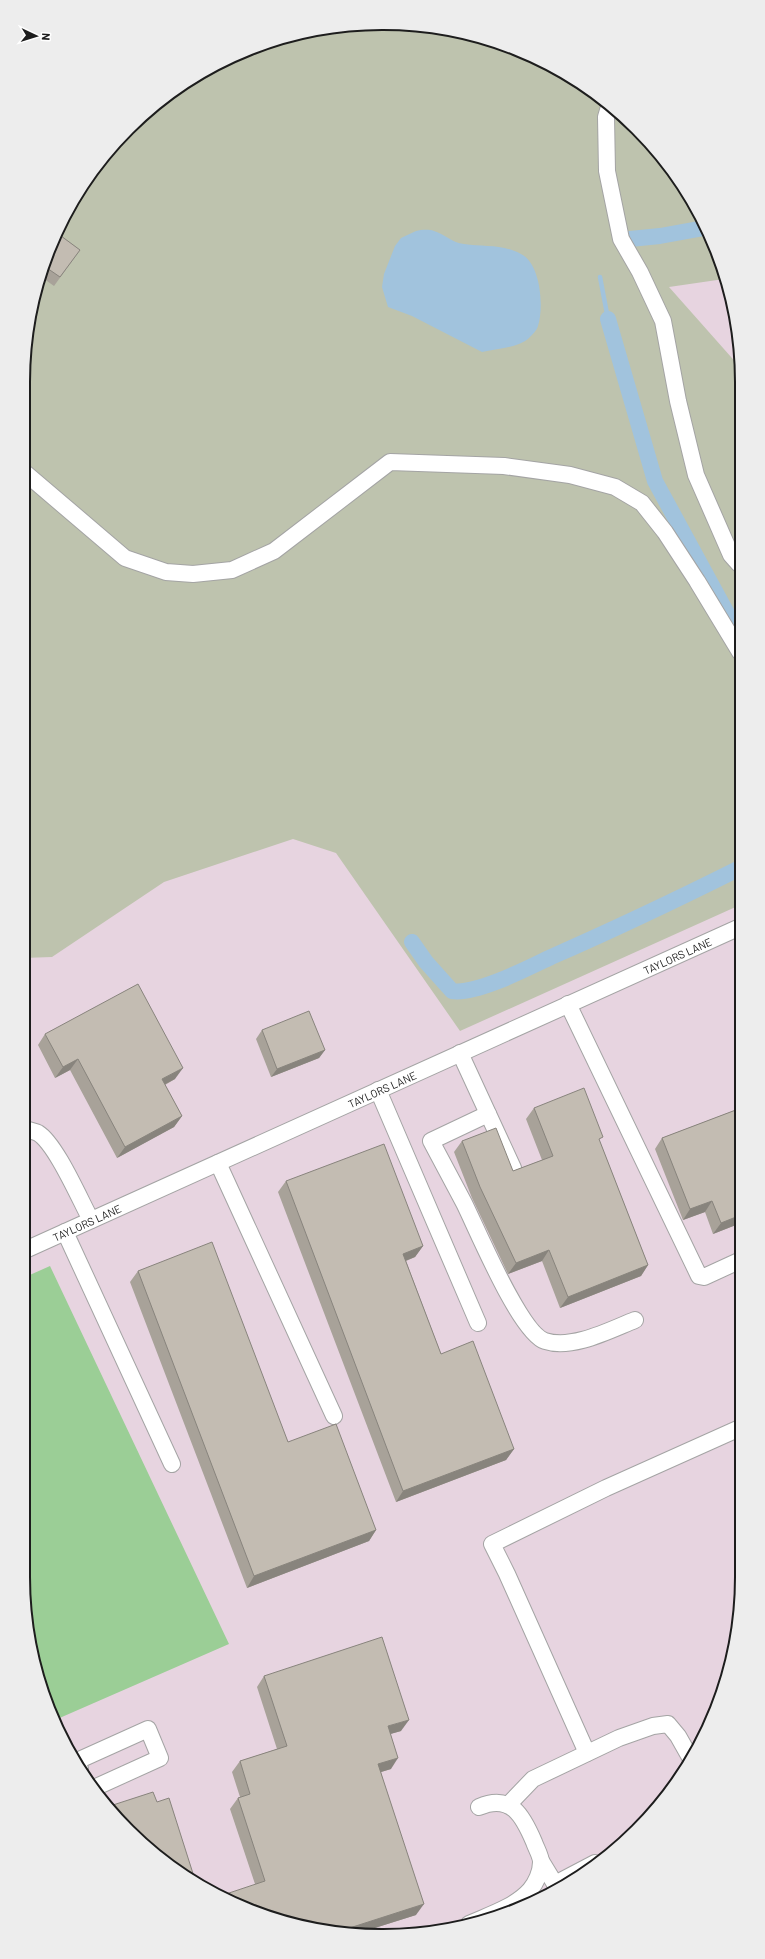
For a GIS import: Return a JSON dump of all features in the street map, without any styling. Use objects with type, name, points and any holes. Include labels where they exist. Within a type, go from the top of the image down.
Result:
[{"type":"street","points":[[608,111],[606,117],[606,171],[621,238],[640,272],[663,320],[678,401],[696,475],[731,555],[735,559]]},
{"type":"street","points":[[30,477],[125,558],[166,572],[193,574],[232,570],[274,551],[390,462],[426,462],[504,466],[570,475],[615,487],[642,503],[665,532],[735,644]]},
{"type":"street","name":"TAYLORS LANE","points":[[30,1248],[735,928]]},
{"type":"street","points":[[568,1004],[699,1276],[704,1277],[735,1263]]},
{"type":"street","points":[[460,1053],[513,1168]]},
{"type":"street","points":[[378,1090],[478,1323]]},
{"type":"street","points":[[488,1114],[430,1141],[464,1203],[509,1297],[534,1332],[544,1341],[564,1343],[588,1339],[635,1320]]},
{"type":"street","points":[[30,1131],[38,1133],[46,1141],[59,1160],[91,1220]]},
{"type":"street","points":[[218,1163],[334,1416]]},
{"type":"street","points":[[65,1232],[172,1464]]},
{"type":"street","points":[[588,1753],[492,1544],[606,1488],[735,1430]]},
{"type":"street","points":[[508,1804],[533,1779],[619,1738],[653,1726],[668,1724],[678,1736],[688,1753]]},
{"type":"street","points":[[81,1759],[148,1729],[160,1758],[99,1786]]},
{"type":"street","points":[[479,1807],[490,1802],[508,1804],[518,1811],[528,1828],[541,1861],[555,1884],[559,1882]]},
{"type":"street","points":[[506,1906],[521,1899],[531,1889],[538,1875],[541,1861]]},
{"type":"shaded area","points":[[382,30],[406,31],[429,33],[474,42],[517,57],[559,77],[578,89],[615,117],[648,150],[676,187],[699,227],[723,291],[732,336],[735,382],[735,1576],[732,1623],[723,1668],[699,1732],[676,1772],[648,1809],[632,1826],[615,1842],[578,1870],[538,1893],[474,1917],[429,1926],[406,1928],[382,1929],[336,1926],[291,1917],[269,1910],[227,1893],[206,1882],[187,1870],[150,1842],[117,1809],[89,1772],[77,1753],[57,1711],[42,1668],[33,1623],[31,1600],[30,382],[33,336],[42,291],[66,227],[77,206],[103,168],[117,150],[150,117],[187,89],[206,77],[227,66],[269,49],[291,42],[336,33]]},
{"type":"shaded area","points":[[382,30],[429,33],[474,42],[496,49],[538,66],[559,77],[578,89],[615,117],[648,150],[676,187],[688,206],[708,248],[719,280],[669,287],[734,360],[735,907],[460,1031],[336,853],[293,839],[164,882],[52,957],[30,958],[30,382],[33,336],[42,291],[57,248],[77,206],[89,187],[117,150],[150,117],[168,103],[206,77],[227,66],[291,42],[336,33],[359,31]]},
{"type":"green space","points":[[50,1266],[229,1644],[60,1718],[42,1668],[33,1623],[31,1600],[30,1275]]},
{"type":"water","points":[[416,231],[434,231],[460,243],[493,246],[507,249],[521,254],[528,259],[537,276],[541,298],[540,318],[537,328],[533,334],[519,344],[507,348],[482,352],[412,316],[388,307],[382,287],[384,274],[395,246],[401,238]]},
{"type":"building","points":[[62,237],[80,250],[60,277],[49,269]]},
{"type":"building","points":[[138,984],[183,1068],[162,1079],[182,1116],[125,1147],[78,1059],[63,1067],[45,1034]]},
{"type":"building","points":[[309,1011],[325,1050],[277,1069],[262,1030]]},
{"type":"building","points":[[584,1088],[603,1137],[599,1139],[648,1265],[568,1297],[549,1250],[516,1263],[480,1187],[462,1141],[496,1128],[513,1171],[553,1156],[534,1108]]},
{"type":"building","points":[[735,1110],[735,1217],[721,1223],[712,1201],[690,1209],[662,1138]]},
{"type":"building","points":[[384,1144],[423,1246],[403,1254],[441,1354],[473,1341],[514,1449],[403,1491],[286,1181]]},
{"type":"building","points":[[212,1242],[288,1442],[336,1424],[376,1530],[254,1576],[138,1271]]},
{"type":"building","points":[[382,1637],[409,1720],[388,1726],[398,1758],[378,1764],[424,1904],[352,1927],[336,1926],[291,1917],[228,1893],[265,1881],[238,1798],[250,1794],[240,1761],[287,1746],[264,1676]]},
{"type":"building","points":[[153,1792],[157,1802],[169,1798],[193,1874],[150,1842],[114,1805]]},
{"type":"waterway","points":[[630,239],[660,236],[700,229]]},
{"type":"waterway","points":[[600,277],[608,319]]},
{"type":"waterway","points":[[608,319],[655,481],[735,628]]},
{"type":"waterway","points":[[412,942],[426,962],[452,991],[474,989],[516,974],[646,914],[735,870]]}]
